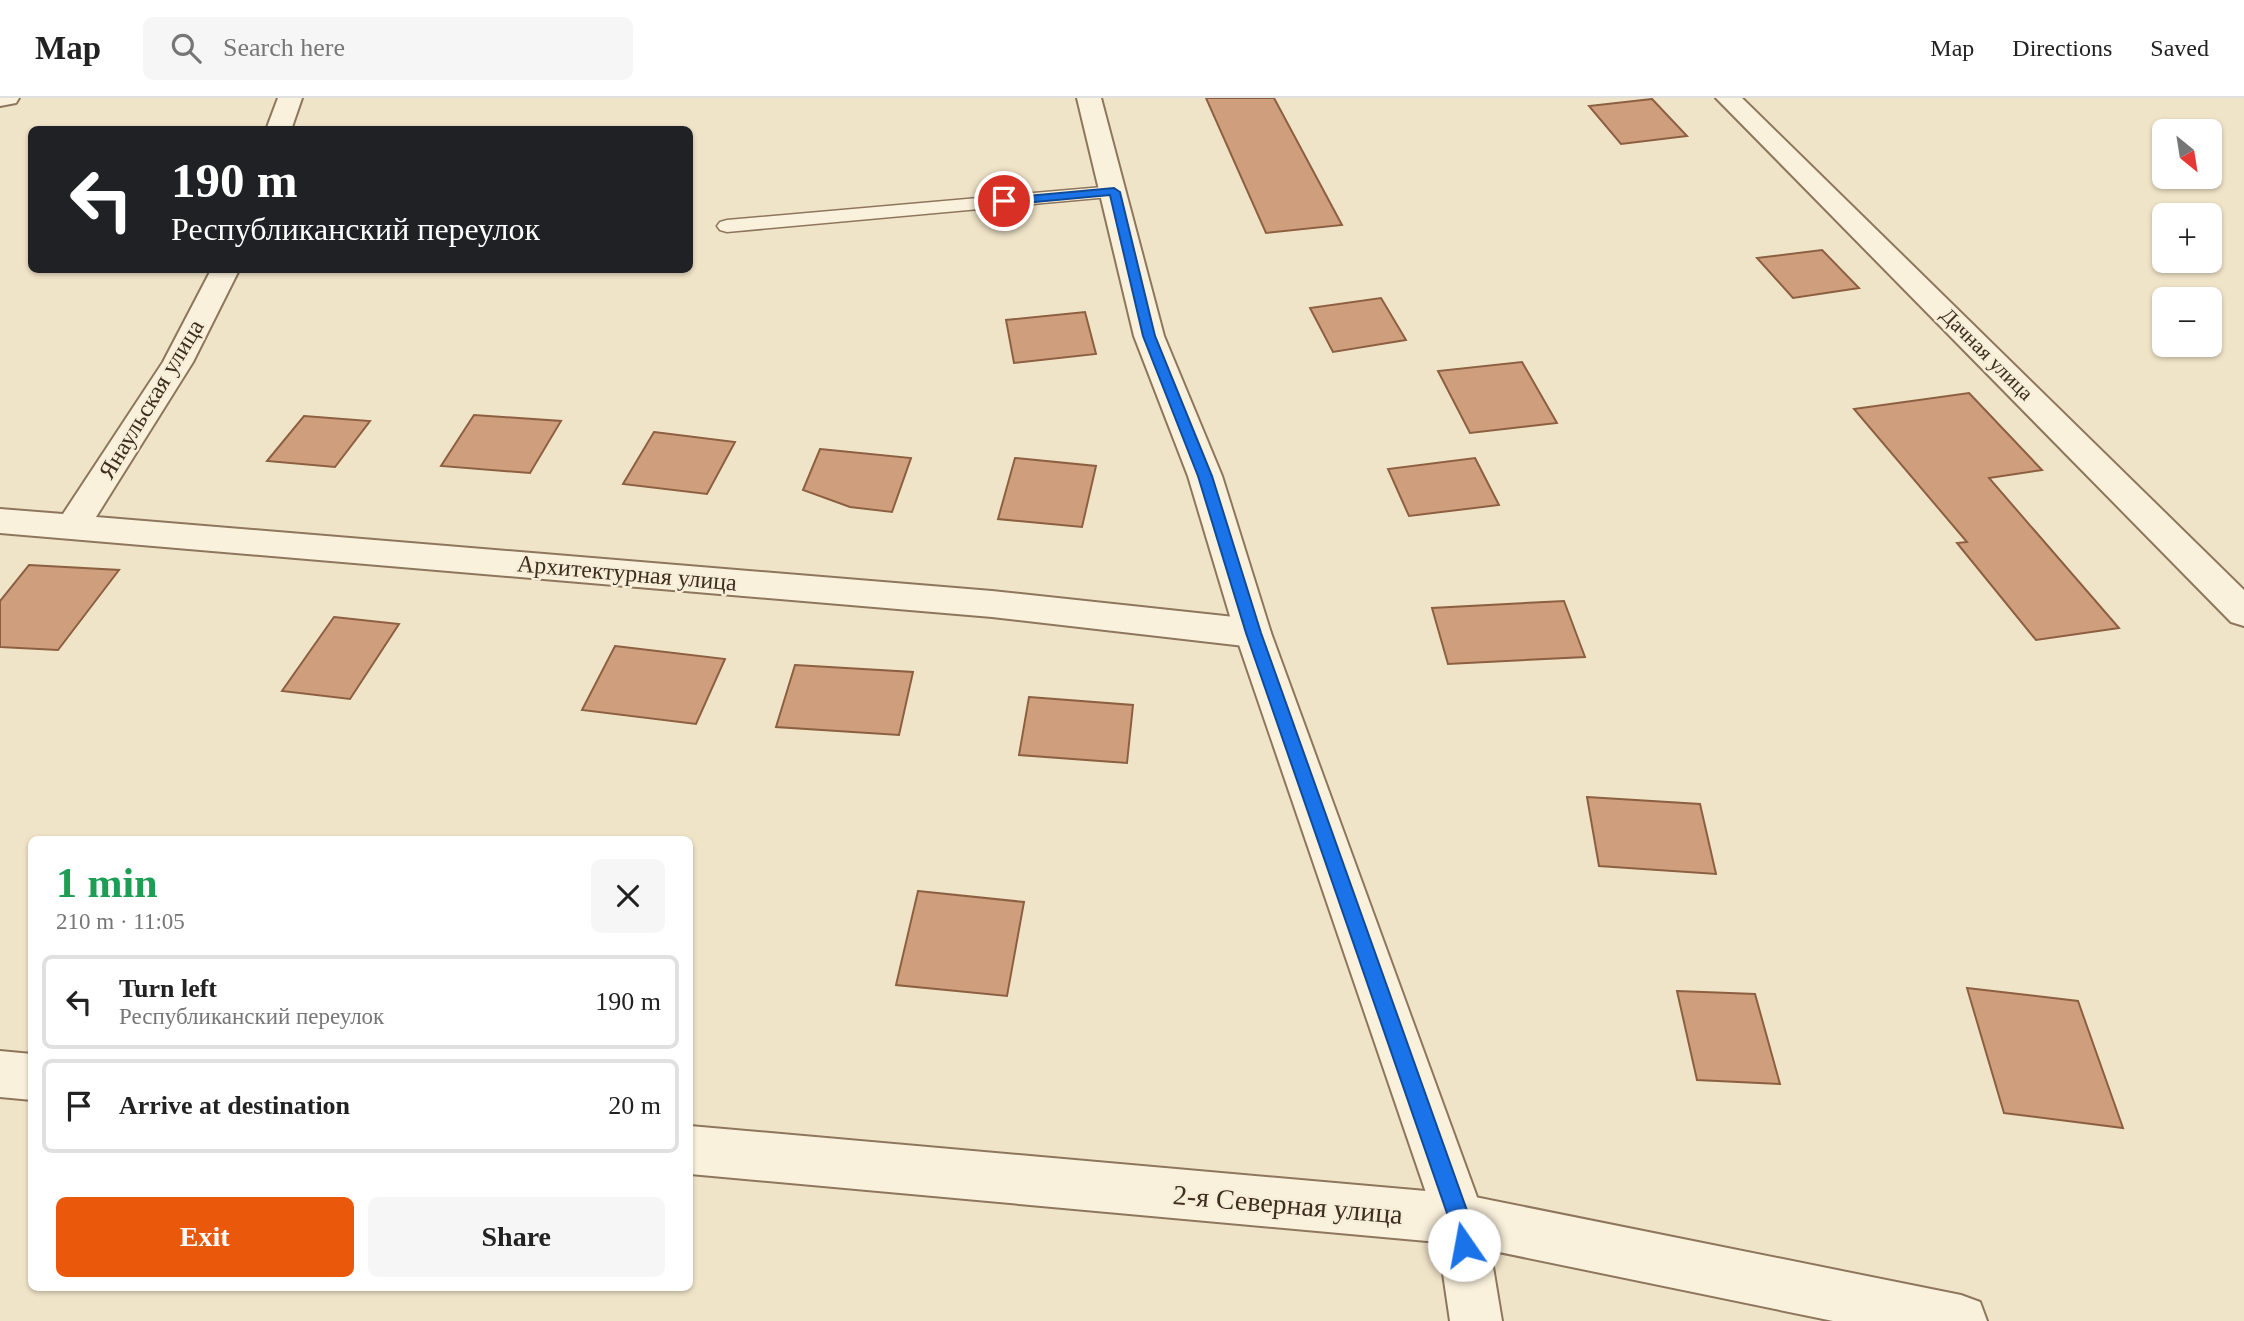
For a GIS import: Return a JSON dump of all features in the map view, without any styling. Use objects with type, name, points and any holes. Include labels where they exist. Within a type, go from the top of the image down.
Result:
[{"type":"street","points":[[0,99],[8,98]]},
{"type":"street","points":[[280,126],[290,98]]},
{"type":"street","points":[[1089,98],[1149,336],[1205,476],[1253,633],[1460,1219],[1476,1321]]},
{"type":"street","name":"Дачная улица","points":[[1728,98],[2244,612]]},
{"type":"street","name":"Янаульская улица","points":[[74,526],[178,362],[223,273]]},
{"type":"street","name":"Архитектурная улица","points":[[0,521],[992,604],[1253,633]]},
{"type":"street","points":[[0,1074],[28,1077]]},
{"type":"street","name":"2-я Северная улица","points":[[693,1150],[1460,1219],[1961,1321]]},
{"type":"lane","points":[[727,226],[1114,192]]},
{"type":"building","points":[[1206,98],[1274,98],[1342,225],[1266,233]]},
{"type":"building","points":[[1652,99],[1687,136],[1621,144],[1589,106]]},
{"type":"building","points":[[1822,250],[1859,288],[1793,298],[1757,258]]},
{"type":"building","points":[[1381,298],[1406,340],[1333,352],[1310,308]]},
{"type":"building","points":[[1085,312],[1096,354],[1014,363],[1006,320]]},
{"type":"building","points":[[1522,362],[1557,423],[1470,433],[1438,371]]},
{"type":"building","points":[[1969,393],[2042,470],[1989,478],[2119,628],[2036,640],[1957,543],[1967,542],[1854,409]]},
{"type":"building","points":[[474,415],[561,421],[530,473],[441,466]]},
{"type":"building","points":[[304,416],[370,421],[335,467],[267,461]]},
{"type":"building","points":[[654,432],[735,442],[707,494],[623,484]]},
{"type":"building","points":[[820,449],[911,458],[892,512],[850,507],[803,490]]},
{"type":"building","points":[[1015,458],[1096,466],[1082,527],[998,519]]},
{"type":"building","points":[[1475,458],[1499,505],[1409,516],[1388,469]]},
{"type":"building","points":[[29,565],[119,570],[58,650],[0,647],[0,601]]},
{"type":"building","points":[[1564,601],[1585,657],[1448,664],[1432,608]]},
{"type":"building","points":[[334,617],[399,624],[350,699],[282,691]]},
{"type":"building","points":[[615,646],[725,659],[696,724],[582,710]]},
{"type":"building","points":[[795,665],[913,672],[899,735],[776,727]]},
{"type":"building","points":[[1029,697],[1133,705],[1127,763],[1019,755]]},
{"type":"building","points":[[1587,797],[1700,804],[1716,874],[1599,866]]},
{"type":"building","points":[[918,891],[1024,902],[1007,996],[896,985]]},
{"type":"building","points":[[1967,988],[2078,1001],[2123,1128],[2004,1113]]},
{"type":"building","points":[[1677,991],[1755,994],[1780,1084],[1697,1080]]},
{"type":"route","points":[[1004,201],[1114,192],[1149,336],[1205,476],[1253,633],[1460,1219],[1464,1245]]}]
